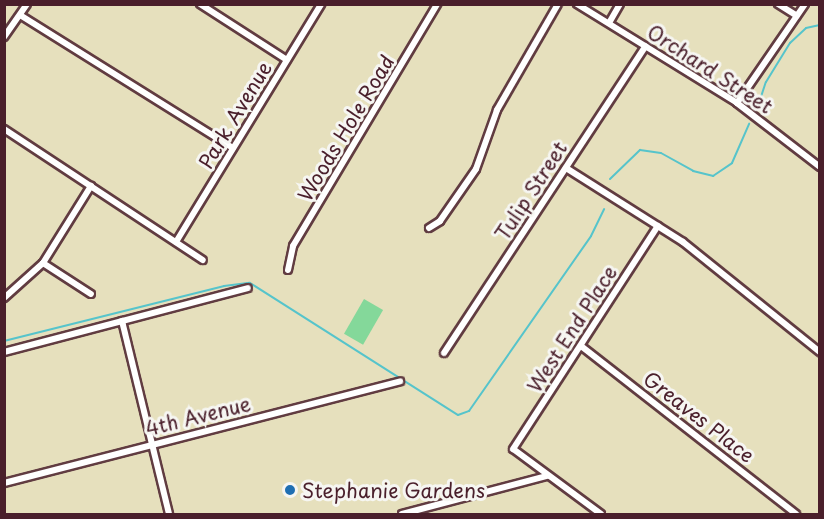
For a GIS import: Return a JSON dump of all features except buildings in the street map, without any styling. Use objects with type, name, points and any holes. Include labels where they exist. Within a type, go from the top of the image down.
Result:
[{"type":"street","points":[[4,37],[27,4]]},
{"type":"street","points":[[200,4],[287,60]]},
{"type":"street","name":"Park Avenue","points":[[176,242],[321,4]]},
{"type":"street","name":"Woods Hole Road","points":[[288,270],[293,246],[437,4]]},
{"type":"street","points":[[429,228],[440,221],[476,169],[497,110],[558,4]]},
{"type":"street","name":"Orchard Street","points":[[577,4],[737,103],[819,167]]},
{"type":"street","points":[[609,23],[620,4]]},
{"type":"street","points":[[778,4],[797,16]]},
{"type":"street","points":[[737,103],[805,4]]},
{"type":"street","points":[[20,15],[233,148]]},
{"type":"street","name":"Tulip Street","points":[[444,353],[646,46]]},
{"type":"street","points":[[4,129],[203,260]]},
{"type":"street","points":[[566,168],[658,226],[819,352]]},
{"type":"street","points":[[4,298],[43,263],[91,186]]},
{"type":"street","name":"West End Place","points":[[547,477],[513,449],[658,226]]},
{"type":"street","points":[[43,263],[92,294]]},
{"type":"street","points":[[4,352],[248,288]]},
{"type":"street","points":[[122,321],[169,514]]},
{"type":"street","name":"Greaves Place","points":[[581,346],[796,514]]},
{"type":"street","name":"4th Avenue","points":[[4,483],[400,381]]},
{"type":"street","points":[[402,514],[547,477],[600,514]]},
{"type":"green space","points":[[364,299],[383,310],[363,345],[344,334]]},
{"type":"waterway","points":[[758,106],[766,82],[790,43],[806,28],[820,25]]},
{"type":"waterway","points":[[610,179],[640,150],[661,153],[693,171],[713,176],[732,163],[749,124]]},
{"type":"waterway","points":[[4,341],[224,286],[250,283],[458,415],[469,411],[591,236],[604,209]]},
{"type":"place","name":"Stephanie Gardens","points":[[290,490]]}]
